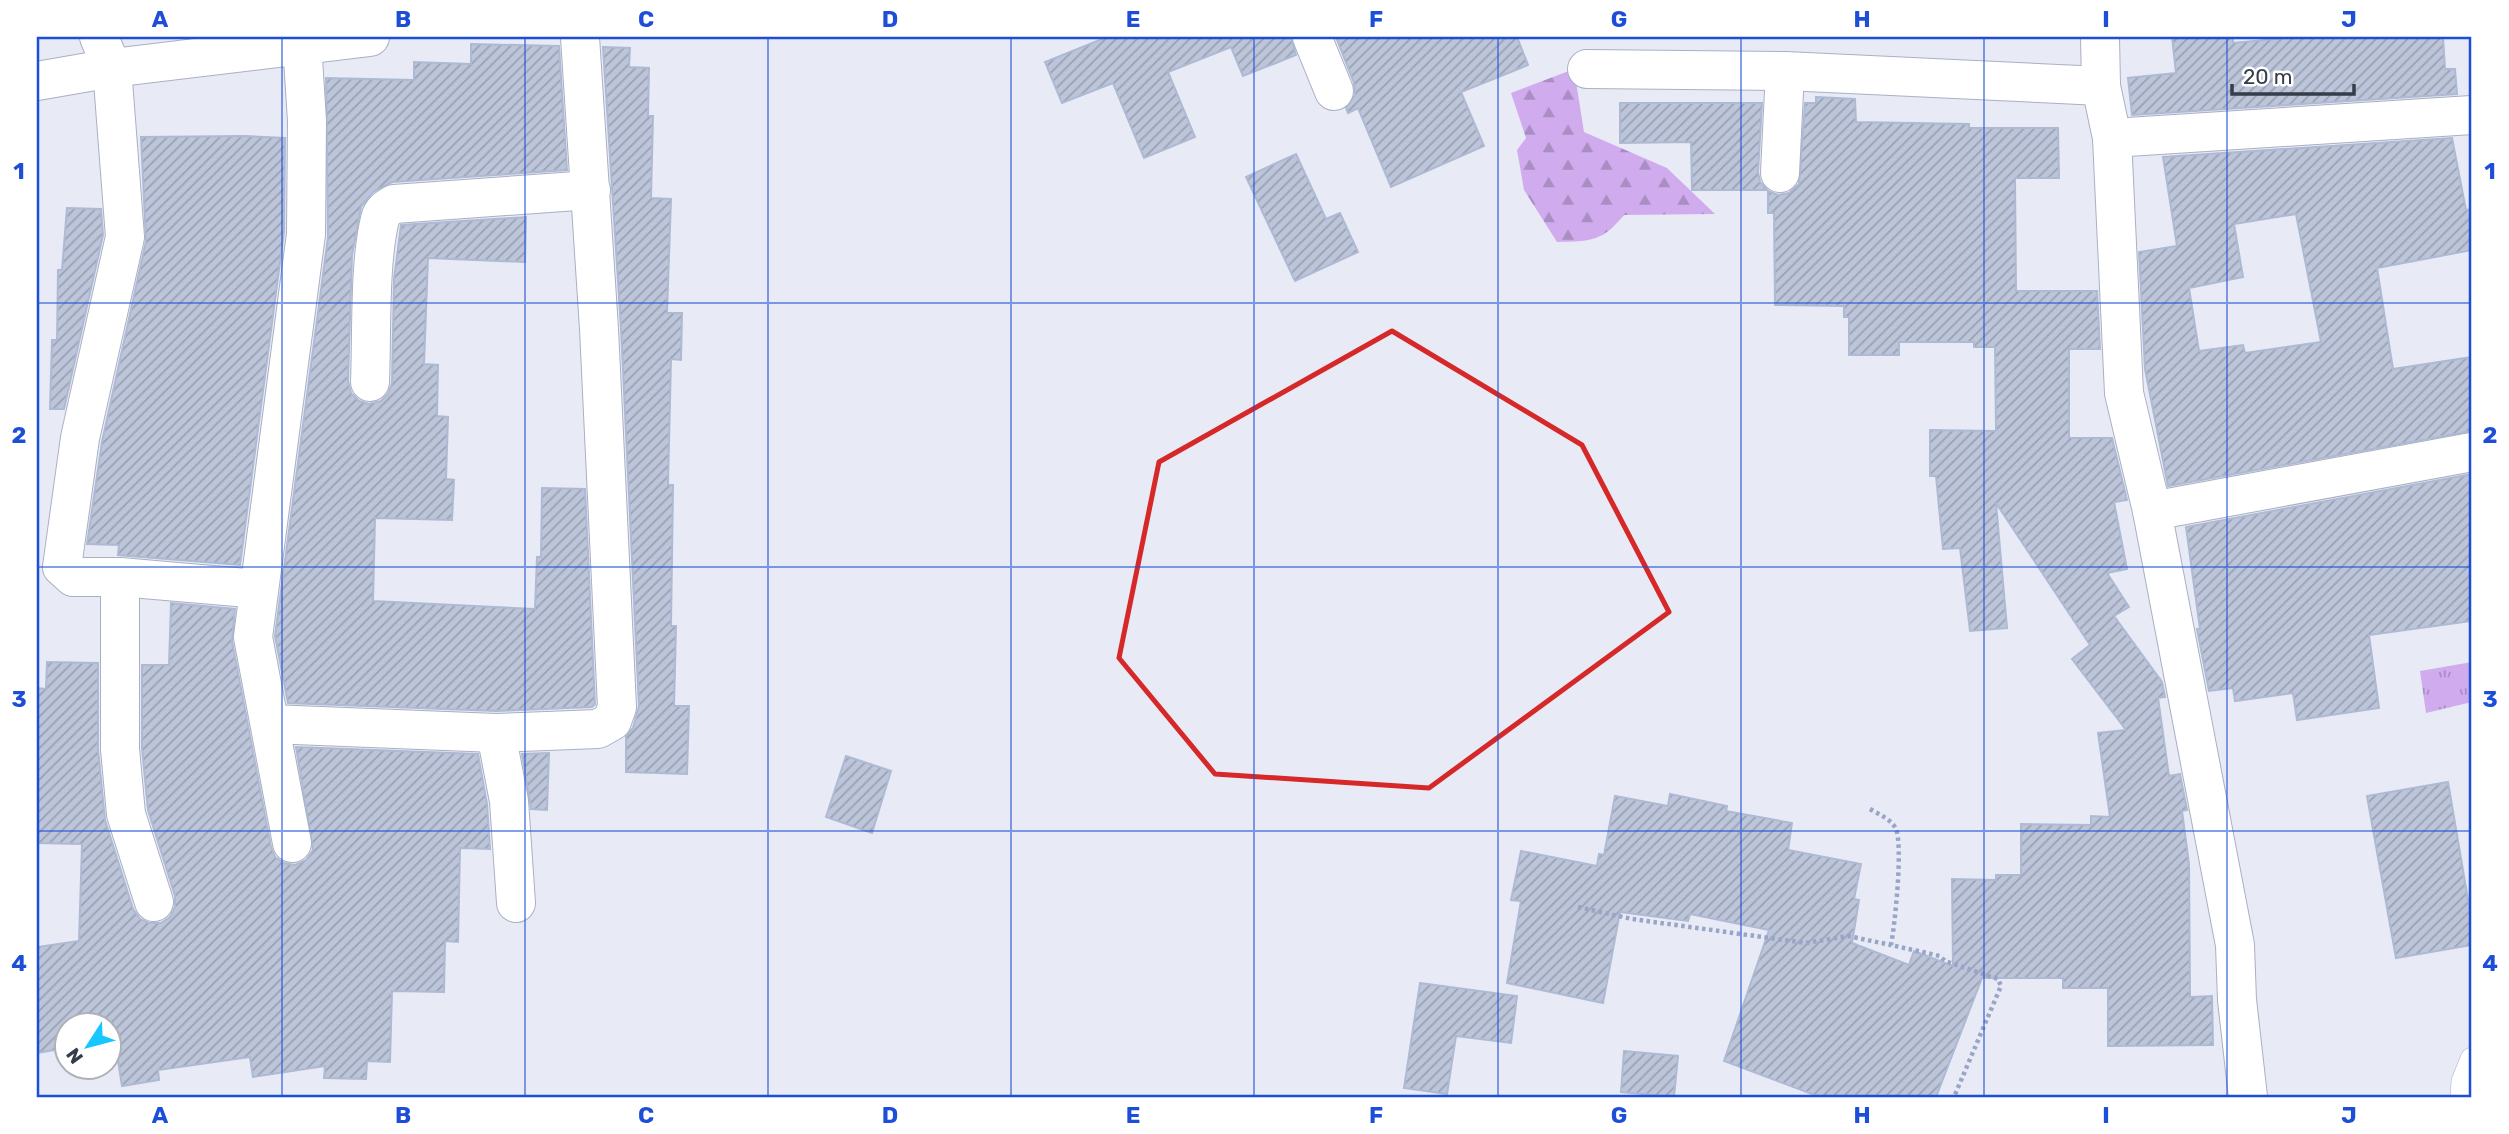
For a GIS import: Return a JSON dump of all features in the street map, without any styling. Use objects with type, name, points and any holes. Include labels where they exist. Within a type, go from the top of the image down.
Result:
[{"type":"street","points":[[37,80],[106,52],[302,43],[370,37]]},
{"type":"street","points":[[270,724],[496,733],[598,729],[612,721],[617,707],[591,190],[580,37]]},
{"type":"street","points":[[1312,37],[1334,92]]},
{"type":"street","points":[[2100,37],[2101,86],[2112,138],[2124,393],[2152,511],[2235,946],[2237,1000],[2248,1097]]},
{"type":"street","points":[[292,843],[253,637],[306,234],[307,121],[302,43]]},
{"type":"street","points":[[106,52],[125,237],[80,438],[61,563],[65,572],[73,578],[120,577],[259,589]]},
{"type":"street","points":[[1587,69],[1785,71],[2101,86]]},
{"type":"street","points":[[1780,173],[1785,71]]},
{"type":"street","points":[[2112,138],[2472,115]]},
{"type":"street","points":[[370,382],[376,257],[380,217],[385,210],[394,204],[591,190]]},
{"type":"street","points":[[2152,511],[2472,452]]},
{"type":"street","points":[[120,577],[120,749],[126,814],[154,902]]},
{"type":"street","points":[[496,733],[509,801],[516,903]]},
{"type":"lane","points":[[2462,1097],[2463,1081],[2472,1059]]},
{"type":"path","points":[[1870,809],[1890,820],[1897,837],[1895,924],[1891,945]]},
{"type":"path","points":[[1578,907],[1632,919],[1806,943],[1848,936],[1940,956],[1945,961],[1998,979],[2001,986],[1954,1097]]},
{"type":"highlighted area","points":[[1392,331],[1582,445],[1669,612],[1429,788],[1215,774],[1119,658],[1159,462]]},
{"type":"green space","points":[[1574,69],[1584,132],[1667,168],[1715,214],[1624,215],[1609,230],[1595,238],[1557,242],[1524,190],[1517,150],[1526,138],[1511,93]]},
{"type":"green space","points":[[2472,662],[2472,702],[2426,713],[2420,671]]},
{"type":"building","points":[[1107,37],[1291,37],[1296,55],[1243,76],[1231,47],[1168,72],[1195,137],[1144,158],[1113,83],[1062,103],[1045,62]]},
{"type":"building","points":[[1336,37],[1517,37],[1528,65],[1461,92],[1484,146],[1391,187],[1358,108],[1348,113],[1346,108],[1355,95],[1354,83]]},
{"type":"building","points":[[2172,37],[2233,37],[2233,43],[2297,37],[2443,37],[2445,69],[2455,69],[2457,94],[2132,115],[2128,78],[2176,73]]},
{"type":"building","points":[[471,44],[559,46],[567,170],[392,182],[373,192],[361,207],[352,255],[348,381],[351,393],[359,401],[369,404],[381,401],[388,394],[392,383],[394,279],[401,225],[526,217],[525,262],[428,258],[424,364],[438,365],[437,416],[448,417],[446,479],[454,480],[452,520],[375,518],[373,601],[535,609],[537,557],[541,557],[542,488],[585,489],[595,704],[592,707],[496,711],[288,703],[275,636],[328,237],[326,78],[414,80],[414,62],[471,64]]},
{"type":"building","points":[[603,47],[630,48],[629,67],[649,68],[648,116],[653,116],[651,198],[671,199],[667,313],[682,313],[681,360],[671,359],[668,485],[673,485],[671,626],[676,626],[674,706],[689,706],[687,774],[626,772],[626,736],[633,728],[639,706],[621,328]]},
{"type":"building","points":[[1816,97],[1855,99],[1856,122],[1969,124],[1969,128],[2058,128],[2059,178],[2015,178],[2016,291],[2097,291],[2100,349],[2069,349],[2069,438],[2112,438],[2127,500],[2114,502],[2127,569],[2107,573],[2129,607],[2114,616],[2162,682],[2165,697],[2158,698],[2169,776],[2180,774],[2187,810],[2182,811],[2189,864],[2190,997],[2212,996],[2213,1045],[2108,1046],[2108,988],[2063,988],[2063,978],[1982,978],[1936,1097],[1820,1097],[1724,1061],[1769,930],[1690,914],[1688,921],[1620,912],[1603,1003],[1507,983],[1521,901],[1511,900],[1521,851],[1597,866],[1599,854],[1604,855],[1615,796],[1668,806],[1670,794],[1727,806],[1726,811],[1792,823],[1788,850],[1861,864],[1854,899],[1859,900],[1852,943],[1909,965],[1914,951],[1953,966],[1952,879],[1996,880],[1996,875],[2021,875],[2021,824],[2091,825],[2091,816],[2110,817],[2098,733],[2126,730],[2072,659],[2090,645],[1996,503],[2007,628],[1970,631],[1960,548],[1943,549],[1936,476],[1930,476],[1930,430],[1996,431],[1995,347],[1974,347],[1974,342],[1899,342],[1899,355],[1849,355],[1849,317],[1844,317],[1844,306],[1775,305],[1774,213],[1768,213],[1768,191],[1778,195],[1789,193],[1799,184],[1805,103],[1816,103]]},
{"type":"building","points":[[1620,103],[1762,103],[1758,172],[1760,182],[1767,190],[1692,190],[1691,142],[1620,143]]},
{"type":"building","points":[[141,137],[285,138],[284,232],[240,565],[118,555],[119,545],[87,544],[102,442],[146,241]]},
{"type":"building","points":[[2452,138],[2466,210],[2472,209],[2472,250],[2377,268],[2393,369],[2472,357],[2472,431],[2168,486],[2145,369],[2139,252],[2177,246],[2163,157]],"holes":[[[2296,214],[2321,342],[2245,353],[2243,345],[2199,351],[2189,288],[2243,277],[2234,224]]]},
{"type":"building","points":[[1296,154],[1326,219],[1340,213],[1358,252],[1295,281],[1246,177]]},
{"type":"building","points":[[67,208],[101,209],[103,235],[64,409],[50,409],[52,340],[57,340],[58,270],[62,270]]},
{"type":"building","points":[[2472,474],[2472,621],[2369,635],[2379,708],[2297,720],[2293,693],[2235,701],[2233,688],[2209,691],[2197,629],[2200,629],[2186,527]]},
{"type":"building","points":[[171,603],[235,609],[232,641],[271,847],[275,857],[284,863],[295,865],[306,860],[313,850],[296,747],[478,754],[487,804],[490,849],[460,848],[458,942],[445,941],[444,992],[392,991],[390,1062],[367,1061],[366,1079],[324,1078],[325,1066],[253,1077],[250,1057],[158,1070],[159,1080],[122,1086],[122,1012],[52,1012],[52,1050],[37,1053],[37,947],[79,941],[82,844],[37,843],[37,688],[46,689],[47,662],[98,663],[98,749],[105,820],[133,909],[140,919],[149,923],[161,923],[170,917],[175,907],[175,896],[148,810],[142,748],[142,665],[169,665]]},
{"type":"building","points":[[549,753],[547,810],[531,809],[522,754]]},
{"type":"building","points":[[846,756],[891,771],[872,833],[826,817]]},
{"type":"building","points":[[2448,782],[2472,923],[2472,945],[2396,958],[2367,796]]},
{"type":"building","points":[[1420,983],[1517,996],[1511,1043],[1456,1036],[1447,1094],[1404,1088]]},
{"type":"building","points":[[1624,1051],[1678,1056],[1674,1097],[1621,1092]]}]
